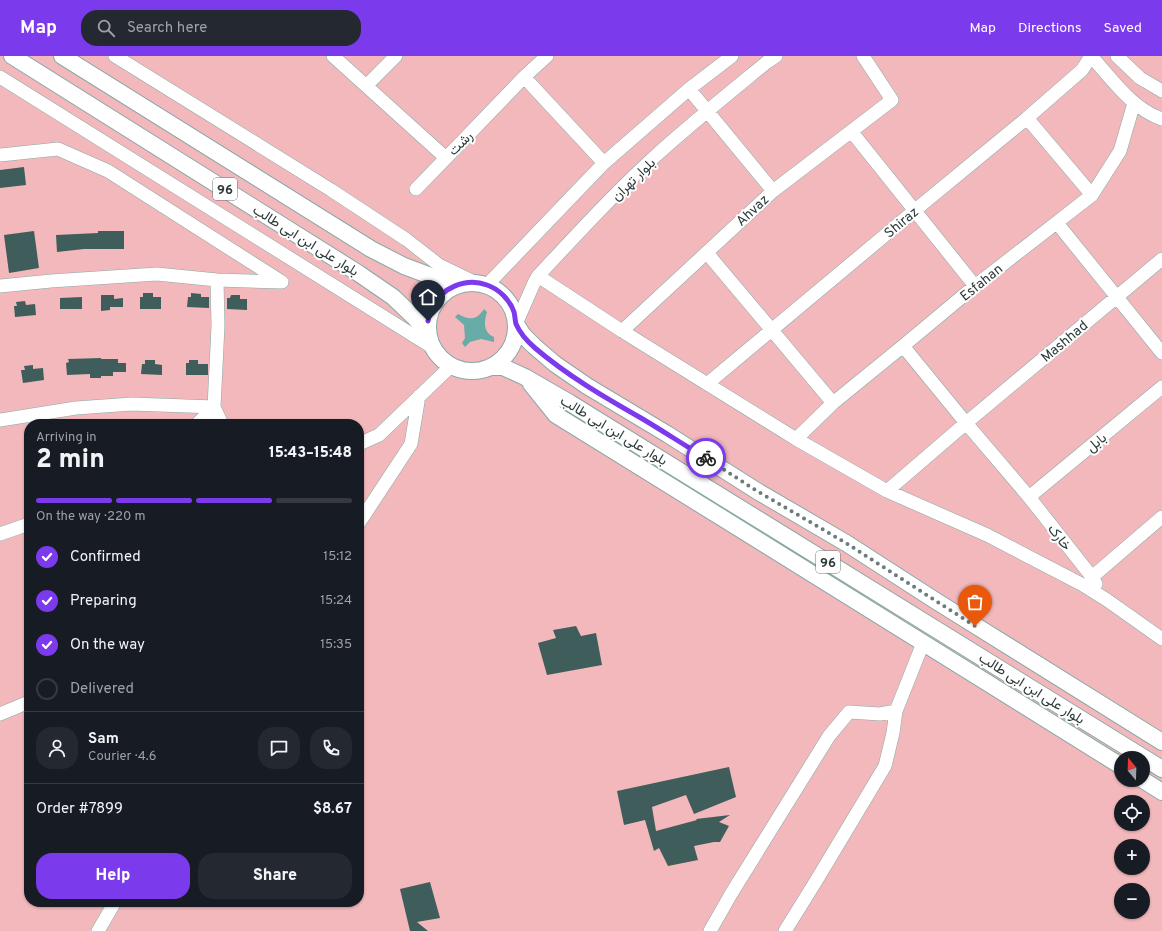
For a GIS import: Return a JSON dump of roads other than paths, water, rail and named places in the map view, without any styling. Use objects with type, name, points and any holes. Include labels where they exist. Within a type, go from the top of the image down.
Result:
[{"type":"main road","name":"بلوار علی ابن ابی طالب","points":[[12,56],[358,273],[393,298],[415,318],[430,340]]},
{"type":"main road","name":"بلوار علی ابن ابی طالب","points":[[62,56],[371,249],[404,266],[436,278],[474,284]]},
{"type":"main road","points":[[430,340],[428,321],[432,308],[439,297],[449,289],[474,284]]},
{"type":"main road","name":"96","points":[[430,340],[440,358],[451,366],[463,370],[477,371],[490,367],[501,360],[510,350],[515,338],[516,324],[514,311],[508,300],[498,291],[474,284]]},
{"type":"main road","name":"بلوار علی ابن ابی طالب","points":[[516,324],[534,346],[555,364],[587,386],[757,491],[846,543],[1162,742]]},
{"type":"main road","name":"بلوار علی ابن ابی طالب","points":[[490,367],[503,367],[525,377],[591,415],[1162,769]]},
{"type":"main road","points":[[525,377],[556,415],[1114,762]]},
{"type":"main road","points":[[1150,784],[1162,792]]},
{"type":"street","points":[[115,56],[331,190],[408,240],[439,265],[474,284],[604,163],[689,89],[732,56]]},
{"type":"street","name":"رشت","points":[[333,56],[446,158],[546,56]]},
{"type":"street","points":[[366,86],[396,56]]},
{"type":"street","name":"بلوار تهران","points":[[516,324],[538,276],[590,220],[645,166],[708,110],[776,56]]},
{"type":"street","name":"Ahvaz","points":[[622,331],[773,191],[892,100],[863,56]]},
{"type":"street","points":[[1091,56],[1134,104],[1162,119]]},
{"type":"street","name":"Shiraz","points":[[707,384],[1027,118],[1082,70],[1091,56]]},
{"type":"street","points":[[1117,56],[1140,78],[1162,91]]},
{"type":"street","points":[[0,77],[430,340]]},
{"type":"street","points":[[524,77],[604,163]]},
{"type":"street","points":[[689,89],[708,110],[773,191]]},
{"type":"street","name":"Esfahan","points":[[796,439],[833,403],[975,286],[1092,195],[1120,151],[1134,104]]},
{"type":"street","points":[[1027,118],[1092,195]]},
{"type":"street","points":[[851,132],[975,286]]},
{"type":"street","points":[[0,156],[58,149],[108,171],[282,282],[217,280],[157,274],[0,286]]},
{"type":"street","points":[[416,188],[446,158]]},
{"type":"street","points":[[1056,223],[1162,353]]},
{"type":"street","points":[[707,253],[833,403]]},
{"type":"street","name":"Mashhad","points":[[887,491],[1162,259]]},
{"type":"street","points":[[538,276],[622,331],[796,439],[887,491],[987,535],[1083,585],[1162,639]]},
{"type":"street","points":[[217,280],[218,326],[214,407],[220,419]]},
{"type":"street","points":[[903,346],[966,423]]},
{"type":"street","points":[[364,442],[379,435],[451,366]]},
{"type":"street","name":"بابل","points":[[1029,498],[1162,387]]},
{"type":"street","points":[[364,515],[410,444],[419,396]]},
{"type":"street","points":[[0,420],[76,408],[132,404],[214,407]]},
{"type":"street","points":[[202,419],[214,407]]},
{"type":"street","name":"خارک","points":[[966,423],[1029,498],[1092,577],[1107,600]]},
{"type":"street","points":[[1092,577],[1162,517]]},
{"type":"street","points":[[0,534],[24,526]]},
{"type":"street","points":[[785,931],[885,766],[893,733],[896,711],[923,643]]},
{"type":"street","points":[[0,714],[24,704]]},
{"type":"street","points":[[710,931],[731,894],[829,736],[849,712],[880,714],[896,711]]},
{"type":"street","points":[[98,931],[112,907]]},
{"type":"water","points":[[484,309],[487,312],[485,319],[486,330],[494,337],[494,342],[481,339],[470,342],[465,347],[462,343],[465,338],[464,325],[455,317],[458,314],[472,318],[478,316]]}]
